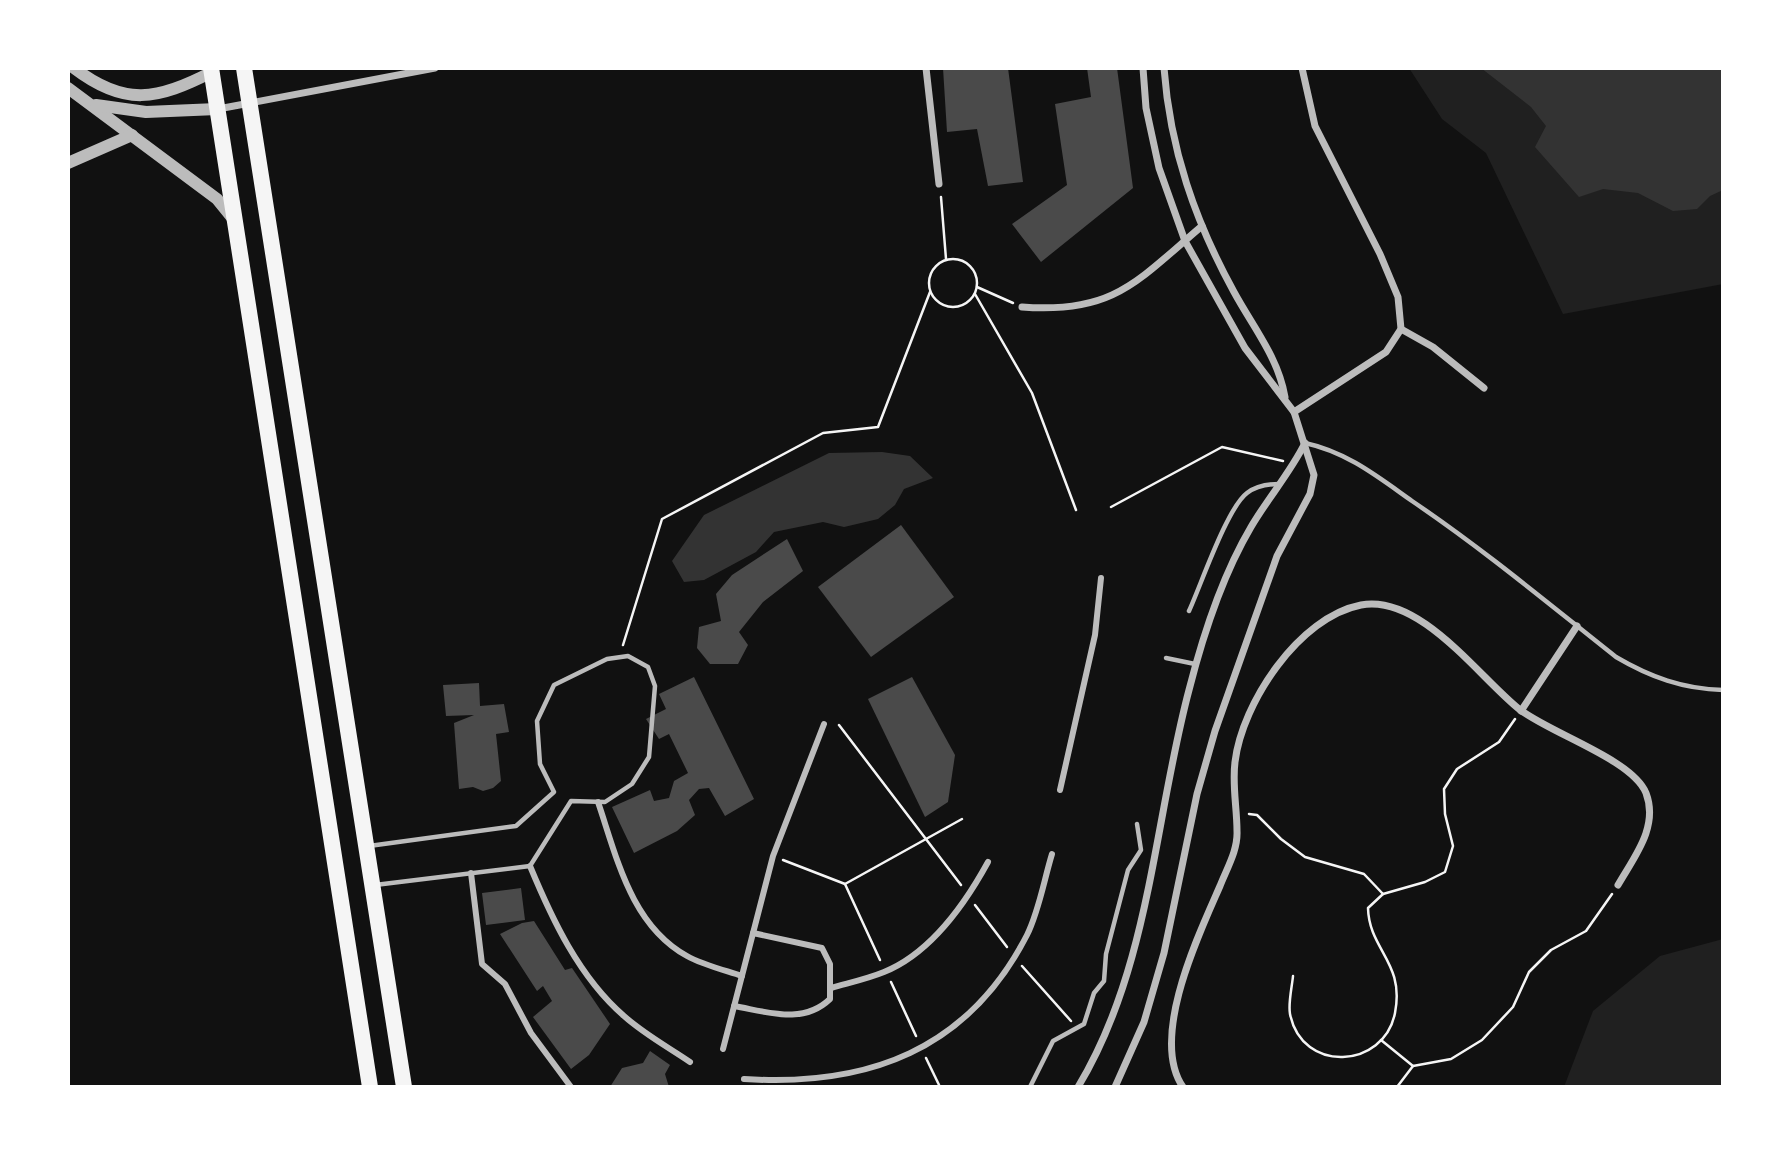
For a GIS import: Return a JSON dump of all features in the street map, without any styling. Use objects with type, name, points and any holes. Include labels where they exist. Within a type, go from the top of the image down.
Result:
[{"type":"highway","points":[[244,68],[404,1087]]},
{"type":"highway","points":[[215,70],[217,109],[370,1087]]},
{"type":"street","points":[[74,68],[119,95],[143,97],[174,90],[215,70]]},
{"type":"street","points":[[89,103],[146,112],[217,109],[435,68]]},
{"type":"street","points":[[926,68],[939,184]]},
{"type":"street","points":[[1115,1087],[1144,1022],[1164,953],[1197,794],[1215,731],[1277,556],[1310,494],[1314,475],[1294,412],[1286,398],[1264,375],[1245,348],[1185,241],[1159,168],[1146,108],[1143,68]]},
{"type":"street","points":[[1164,68],[1167,109],[1179,162],[1202,226],[1234,292],[1272,354],[1281,374],[1286,398]]},
{"type":"street","points":[[1294,412],[1385,352],[1401,329],[1398,297],[1380,254],[1315,126],[1302,68]]},
{"type":"street","points":[[68,88],[217,200],[234,220]]},
{"type":"street","points":[[68,163],[132,135]]},
{"type":"street","points":[[1022,307],[1055,310],[1110,298],[1136,284],[1202,226]]},
{"type":"street","points":[[1401,329],[1433,347],[1484,388]]},
{"type":"street","points":[[1079,1087],[1113,1010],[1135,944],[1167,787],[1196,664],[1209,622],[1244,541],[1306,443]]},
{"type":"street","points":[[1060,790],[1094,635],[1101,578]]},
{"type":"street","points":[[1183,1087],[1174,1065],[1171,1040],[1191,950],[1233,855],[1238,833],[1235,760],[1244,727],[1275,668],[1304,634],[1326,620],[1362,605],[1393,607],[1429,625],[1521,711],[1627,770],[1646,791],[1650,812],[1648,833],[1618,885]]},
{"type":"street","points":[[1521,711],[1577,626]]},
{"type":"street","points":[[723,1049],[773,856],[824,724]]},
{"type":"street","points":[[598,802],[628,890],[651,926],[686,956],[742,976]]},
{"type":"street","points":[[744,1079],[809,1081],[852,1074],[891,1063],[922,1050],[969,1016],[1003,977],[1028,933],[1052,854]]},
{"type":"street","points":[[831,988],[886,972],[923,946],[969,897],[988,862]]},
{"type":"street","points":[[530,866],[547,908],[595,986],[623,1015],[690,1062]]},
{"type":"street","points":[[471,873],[482,964],[505,984],[531,1032],[570,1087]]},
{"type":"street","points":[[734,1006],[784,1015],[816,1012],[830,999],[830,964],[822,948],[753,933]]},
{"type":"lane","points":[[1306,443],[1344,454],[1458,533],[1577,626],[1643,673],[1678,685],[1723,690]]},
{"type":"lane","points":[[1189,611],[1226,527],[1245,494],[1258,487],[1279,484]]},
{"type":"lane","points":[[365,847],[516,826],[554,792],[540,764],[537,721],[554,685],[607,659],[628,656],[648,667],[655,686],[649,757],[632,784],[605,802],[571,801],[530,866],[371,886]]},
{"type":"lane","points":[[1166,658],[1196,664]]},
{"type":"lane","points":[[1030,1087],[1053,1041],[1084,1024],[1094,993],[1104,981],[1106,954],[1128,870],[1141,850],[1137,824]]},
{"type":"path","points":[[939,184],[946,260]]},
{"type":"path","points":[[954,259],[969,265],[977,279],[977,287],[975,294],[964,305],[948,307],[934,299],[928,284],[933,268],[946,260],[954,259]]},
{"type":"path","points":[[977,287],[1022,307]]},
{"type":"path","points":[[621,652],[662,519],[823,433],[878,427],[930,292]]},
{"type":"path","points":[[975,294],[1032,393],[1076,510]]},
{"type":"path","points":[[1111,507],[1222,447],[1295,463]]},
{"type":"path","points":[[1293,976],[1290,1014],[1304,1042],[1323,1057],[1353,1057],[1381,1040],[1394,1016],[1398,982],[1368,923],[1368,908],[1383,894],[1425,882],[1445,872],[1453,846],[1445,814],[1444,789],[1457,769],[1499,742],[1521,711]]},
{"type":"path","points":[[839,725],[1014,957],[1078,1029]]},
{"type":"path","points":[[1236,812],[1257,815],[1281,839],[1305,857],[1364,874],[1383,894]]},
{"type":"path","points":[[845,884],[962,819]]},
{"type":"path","points":[[773,856],[845,884],[940,1087]]},
{"type":"path","points":[[1397,1087],[1413,1066],[1451,1059],[1482,1040],[1513,1007],[1529,972],[1551,950],[1586,931],[1618,885]]},
{"type":"path","points":[[1381,1040],[1413,1066]]},
{"type":"shaded area","points":[[1409,68],[1723,68],[1723,284],[1563,314],[1486,153],[1442,119]]},
{"type":"shaded area","points":[[1481,68],[1723,68],[1723,190],[1710,196],[1697,209],[1673,211],[1638,193],[1603,189],[1579,197],[1535,147],[1546,126],[1531,107]]},
{"type":"shaded area","points":[[882,452],[910,456],[933,478],[904,489],[895,505],[878,519],[844,527],[823,522],[774,532],[756,552],[704,580],[684,582],[672,561],[704,515],[829,453]]},
{"type":"shaded area","points":[[1723,939],[1723,1087],[1564,1087],[1593,1011],[1660,956]]},
{"type":"building","points":[[943,68],[1008,68],[1023,182],[988,186],[977,129],[947,132]]},
{"type":"building","points":[[1087,68],[1117,68],[1133,188],[1041,262],[1012,224],[1067,185],[1055,104],[1091,97]]},
{"type":"building","points":[[901,525],[954,597],[871,657],[818,587]]},
{"type":"building","points":[[787,539],[803,571],[763,602],[739,632],[748,645],[738,664],[710,664],[697,648],[699,627],[721,621],[716,594],[732,575]]},
{"type":"building","points":[[694,677],[754,799],[725,816],[709,788],[699,789],[689,800],[695,815],[677,831],[634,853],[612,807],[650,790],[654,801],[669,798],[674,781],[688,773],[669,734],[659,739],[646,719],[666,709],[659,694]]},
{"type":"building","points":[[912,677],[955,755],[948,802],[925,817],[868,699]]},
{"type":"building","points":[[479,683],[480,706],[504,704],[509,732],[496,734],[501,781],[493,788],[483,791],[473,787],[459,789],[454,723],[474,715],[446,716],[443,685]]},
{"type":"building","points":[[521,888],[525,920],[486,925],[482,893]]},
{"type":"building","points":[[534,921],[565,970],[572,968],[610,1024],[589,1055],[571,1069],[533,1017],[552,1001],[543,986],[537,991],[500,934],[522,923]]},
{"type":"building","points":[[650,1051],[670,1065],[665,1074],[669,1087],[610,1087],[622,1068],[643,1063]]}]
